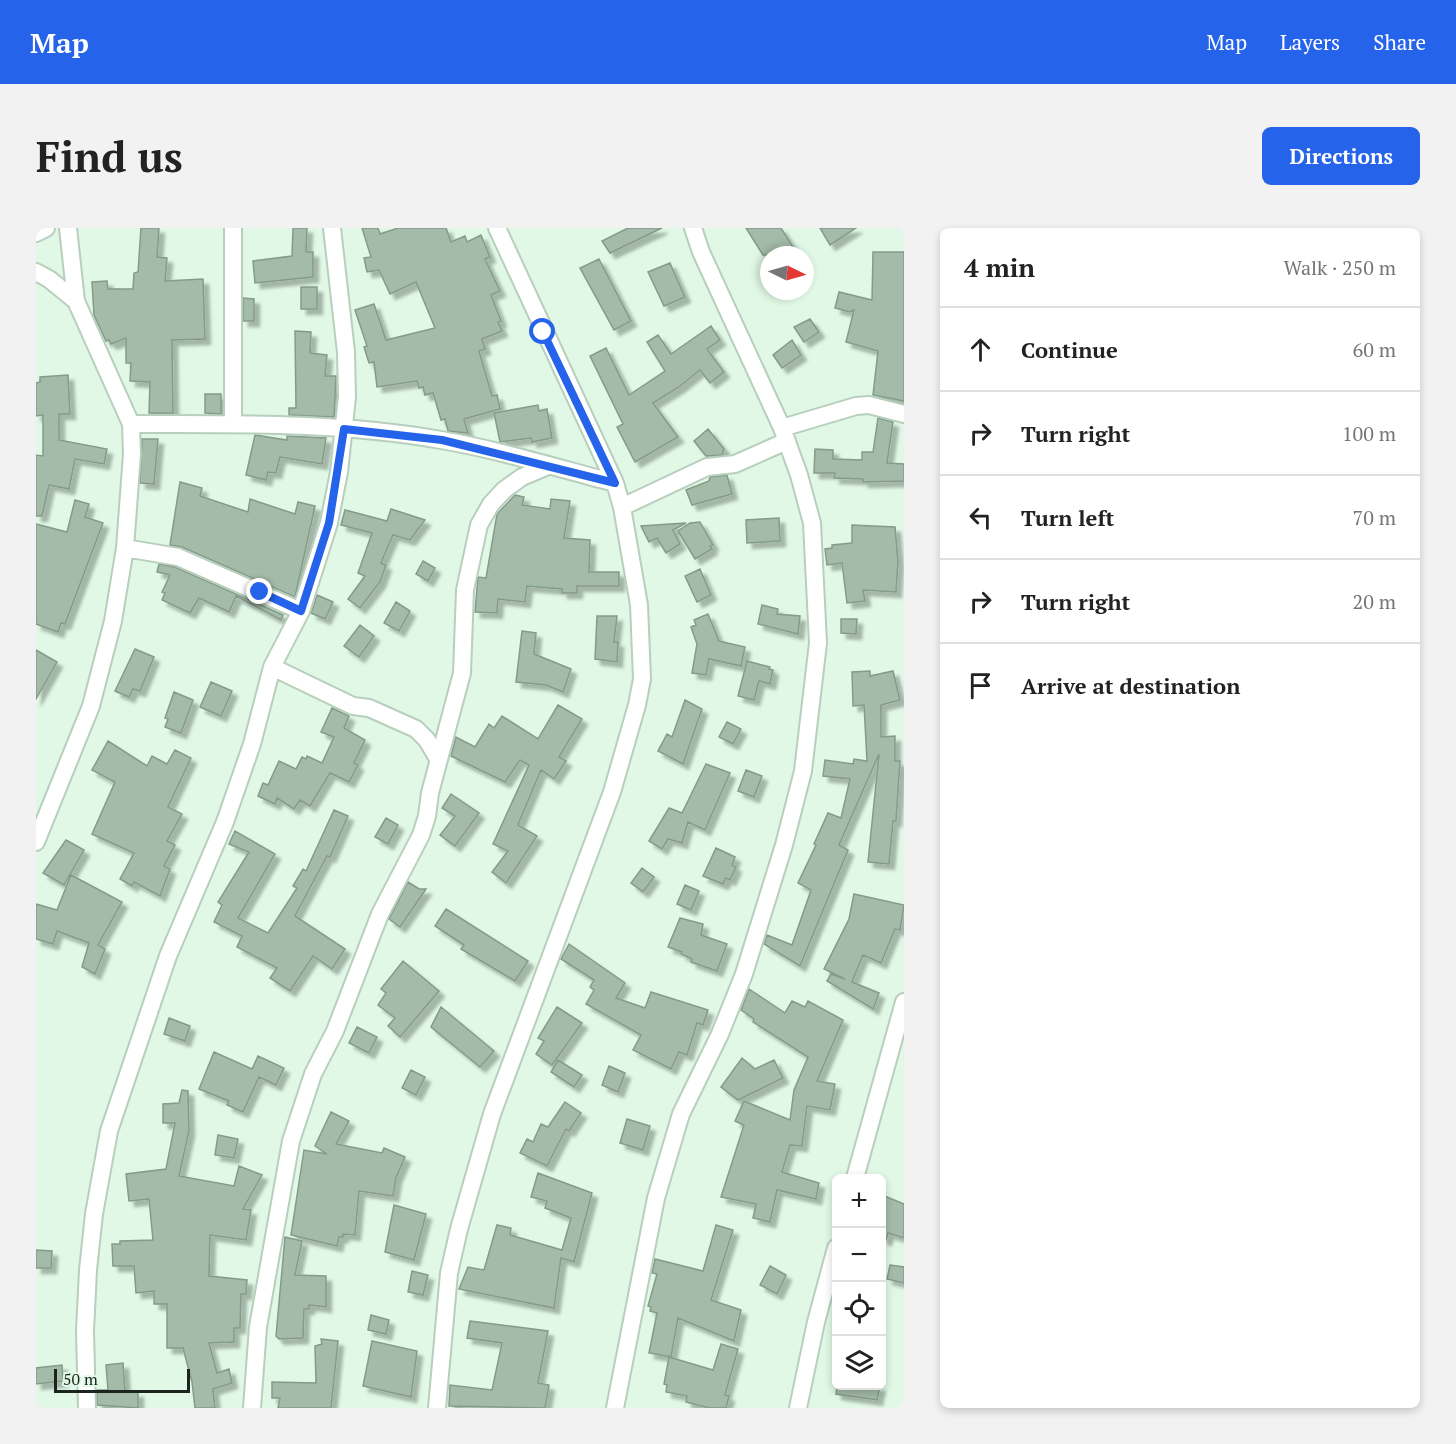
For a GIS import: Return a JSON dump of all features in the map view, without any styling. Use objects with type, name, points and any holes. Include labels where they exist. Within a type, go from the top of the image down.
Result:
[{"type":"street","points":[[36,233],[46,228]]},
{"type":"street","points":[[36,842],[91,706],[113,621],[125,548],[132,454],[131,424],[76,301],[68,228]]},
{"type":"street","points":[[233,228],[233,424]]},
{"type":"street","points":[[87,1408],[85,1331],[88,1270],[95,1204],[109,1131],[168,956],[225,822],[252,744],[272,667],[301,611],[329,523],[344,429],[346,352],[332,228]]},
{"type":"street","points":[[437,1408],[449,1273],[459,1229],[492,1114],[612,792],[637,705],[642,679],[639,605],[622,507],[615,483],[497,228]]},
{"type":"street","points":[[615,1408],[656,1198],[681,1114],[720,1034],[744,974],[784,845],[803,771],[818,643],[812,524],[784,435],[701,252],[693,228]]},
{"type":"street","points":[[36,272],[49,279],[76,301]]},
{"type":"street","points":[[622,507],[706,467],[735,464],[784,435],[856,406],[869,405],[904,414]]},
{"type":"street","points":[[131,424],[233,424],[344,429],[442,440],[615,483]]},
{"type":"street","points":[[252,1408],[258,1327],[291,1141],[313,1074],[335,1031],[380,914],[421,835],[438,759],[462,673],[465,590],[479,525],[491,504],[504,490],[522,477],[548,466]]},
{"type":"street","points":[[125,548],[178,557],[301,611]]},
{"type":"street","points":[[272,667],[353,706],[369,708],[416,729],[427,740],[438,759]]},
{"type":"street","points":[[856,1174],[904,1002]]},
{"type":"street","points":[[798,1408],[816,1322],[832,1266]]},
{"type":"building","points":[[141,228],[159,228],[157,257],[167,258],[165,281],[203,279],[205,339],[172,340],[173,413],[149,413],[150,382],[130,381],[131,363],[126,363],[126,338],[111,344],[109,340],[106,341],[94,315],[92,282],[107,281],[108,289],[133,289],[134,273],[138,272]]},
{"type":"building","points":[[293,228],[307,228],[306,252],[313,252],[313,277],[255,283],[253,261],[292,256]]},
{"type":"building","points":[[362,228],[378,228],[380,234],[398,228],[446,228],[451,242],[465,236],[467,242],[481,235],[490,257],[485,259],[500,291],[491,295],[501,321],[498,322],[502,331],[482,339],[485,349],[479,351],[492,396],[497,395],[500,409],[464,419],[468,433],[448,431],[445,419],[441,420],[433,393],[425,395],[423,387],[419,388],[417,381],[377,387],[374,362],[369,363],[364,347],[367,346],[355,310],[374,304],[386,340],[435,328],[416,282],[390,294],[379,270],[367,272],[364,258],[371,257]]},
{"type":"building","points":[[628,228],[662,228],[610,253],[602,241]]},
{"type":"building","points":[[746,228],[781,228],[792,246],[760,246],[760,250]]},
{"type":"building","points":[[820,228],[856,228],[830,245]]},
{"type":"building","points":[[873,252],[904,252],[904,401],[873,395],[878,351],[846,342],[854,310],[850,312],[835,308],[839,292],[872,300]]},
{"type":"building","points":[[599,259],[631,321],[614,330],[580,268]]},
{"type":"building","points":[[670,263],[685,297],[664,306],[648,272]]},
{"type":"building","points":[[301,287],[317,287],[317,309],[301,309]]},
{"type":"building","points":[[243,298],[254,299],[254,321],[243,321]]},
{"type":"building","points":[[810,319],[819,332],[804,342],[794,327]]},
{"type":"building","points":[[711,326],[720,340],[707,349],[724,372],[710,383],[700,370],[679,387],[653,403],[678,437],[635,462],[617,427],[623,424],[590,356],[606,348],[629,395],[665,371],[647,342],[658,335],[671,354]]},
{"type":"building","points":[[295,331],[311,332],[310,353],[327,355],[325,376],[336,376],[334,417],[289,415],[289,408],[296,408]]},
{"type":"building","points":[[792,340],[801,355],[782,368],[773,355]]},
{"type":"building","points":[[68,375],[70,414],[59,414],[59,440],[107,449],[104,464],[75,459],[69,489],[49,485],[42,516],[36,516],[36,455],[43,456],[43,415],[36,416],[36,383],[40,382],[40,377]]},
{"type":"building","points":[[205,394],[221,394],[221,414],[205,413]]},
{"type":"building","points":[[538,405],[539,411],[547,409],[552,438],[532,442],[531,438],[500,442],[494,413]]},
{"type":"building","points":[[878,418],[893,422],[887,463],[904,464],[904,481],[863,482],[863,479],[834,478],[835,473],[814,473],[815,449],[833,450],[833,459],[862,460],[862,452],[873,452]]},
{"type":"building","points":[[708,429],[724,449],[722,455],[706,456],[694,441]]},
{"type":"building","points":[[255,435],[287,440],[287,436],[326,438],[322,464],[280,457],[276,473],[268,472],[266,480],[246,475]]},
{"type":"building","points":[[142,439],[158,439],[154,484],[140,483]]},
{"type":"building","points":[[727,475],[732,494],[692,505],[686,490],[709,481],[710,477]]},
{"type":"building","points":[[180,482],[202,488],[200,496],[248,512],[250,499],[295,514],[298,502],[315,506],[295,597],[182,547],[170,545]]},
{"type":"building","points":[[515,495],[524,497],[522,505],[550,509],[551,499],[570,501],[564,538],[590,540],[589,572],[619,572],[619,586],[577,586],[577,593],[562,593],[562,589],[527,586],[525,602],[498,599],[497,613],[475,612],[478,577],[486,578],[497,514]]},
{"type":"building","points":[[75,500],[89,504],[85,517],[103,523],[65,624],[61,623],[58,632],[36,624],[36,524],[67,532]]},
{"type":"building","points":[[391,509],[425,520],[410,540],[393,535],[381,563],[386,565],[380,582],[360,608],[348,599],[365,576],[358,573],[372,533],[341,525],[345,510],[387,521]]},
{"type":"building","points":[[779,518],[780,541],[747,543],[746,520]]},
{"type":"building","points":[[700,522],[713,545],[710,546],[712,549],[695,559],[678,531],[690,523]]},
{"type":"building","points":[[686,523],[673,530],[680,544],[666,553],[657,538],[649,542],[641,526]]},
{"type":"building","points":[[852,525],[895,527],[898,562],[896,592],[863,590],[865,601],[847,603],[842,563],[827,565],[825,549],[832,548],[832,545],[852,543]]},
{"type":"building","points":[[423,561],[435,568],[428,581],[416,574]]},
{"type":"building","points":[[159,564],[175,567],[283,615],[281,620],[236,596],[229,612],[199,598],[190,613],[162,600],[165,593],[162,592],[170,575],[157,572]]},
{"type":"building","points":[[700,569],[711,595],[697,602],[685,576]]},
{"type":"building","points":[[317,595],[333,602],[325,619],[311,613]]},
{"type":"building","points":[[396,602],[410,611],[399,631],[384,623]]},
{"type":"building","points":[[762,605],[778,609],[777,614],[800,616],[798,634],[758,624]]},
{"type":"building","points":[[708,614],[719,641],[745,647],[741,666],[709,659],[706,675],[692,673],[697,644],[691,627],[696,625],[694,620]]},
{"type":"building","points":[[597,616],[617,616],[614,642],[618,642],[617,662],[595,659]]},
{"type":"building","points":[[841,619],[857,619],[856,634],[841,633]]},
{"type":"building","points":[[360,625],[374,636],[359,657],[344,646]]},
{"type":"building","points":[[522,631],[536,633],[534,654],[571,669],[563,692],[546,685],[516,682]]},
{"type":"building","points":[[135,649],[154,657],[140,691],[133,689],[129,697],[115,691]]},
{"type":"building","points":[[36,650],[57,662],[36,699]]},
{"type":"building","points":[[747,661],[770,667],[769,669],[773,670],[770,684],[759,681],[754,700],[738,696]]},
{"type":"building","points":[[870,671],[870,676],[893,671],[900,700],[881,705],[881,737],[895,736],[895,761],[900,761],[896,821],[893,821],[889,864],[868,862],[879,754],[839,845],[848,850],[800,966],[764,944],[767,935],[792,945],[811,890],[798,883],[828,813],[841,818],[850,779],[823,776],[825,760],[853,764],[854,759],[867,761],[864,705],[853,706],[852,672]]},
{"type":"building","points":[[211,682],[232,691],[221,716],[200,707]]},
{"type":"building","points":[[174,692],[193,700],[181,733],[165,727],[168,719],[165,718]]},
{"type":"building","points":[[685,700],[702,709],[683,764],[658,751],[667,734],[672,737]]},
{"type":"building","points":[[558,705],[582,719],[559,757],[566,761],[554,779],[541,770],[518,825],[537,836],[506,883],[492,872],[508,851],[493,844],[529,765],[520,760],[505,782],[451,756],[456,737],[475,747],[489,724],[494,728],[502,716],[538,739]]},
{"type":"building","points":[[332,708],[349,716],[344,728],[365,740],[354,763],[358,765],[349,782],[330,773],[310,806],[300,800],[294,809],[277,798],[275,804],[258,796],[263,783],[268,785],[279,761],[296,769],[302,757],[306,759],[307,756],[322,763],[334,737],[321,732]]},
{"type":"building","points":[[727,722],[741,729],[733,744],[719,737]]},
{"type":"building","points":[[108,741],[147,766],[152,756],[167,764],[175,750],[191,758],[168,807],[182,814],[167,841],[175,845],[164,866],[170,869],[160,896],[134,882],[132,886],[120,879],[134,853],[92,834],[115,782],[92,770]]},
{"type":"building","points":[[706,764],[730,773],[705,830],[688,822],[682,843],[668,839],[662,849],[649,841],[669,808],[682,813]]},
{"type":"building","points":[[746,770],[762,776],[754,797],[738,791]]},
{"type":"building","points":[[451,794],[479,813],[455,846],[440,835],[455,816],[442,808]]},
{"type":"building","points":[[334,810],[348,816],[330,857],[327,856],[295,916],[345,949],[332,969],[313,956],[290,991],[270,978],[277,968],[237,947],[242,936],[214,922],[222,905],[218,902],[249,852],[229,844],[235,831],[275,854],[238,918],[268,933],[297,888],[293,886],[303,869],[306,871]]},
{"type":"building","points":[[386,818],[398,825],[388,844],[375,837]]},
{"type":"building","points":[[66,840],[84,850],[64,885],[43,873]]},
{"type":"building","points":[[716,848],[735,857],[732,865],[736,867],[730,880],[726,878],[723,884],[703,876]]},
{"type":"building","points":[[642,868],[654,877],[643,892],[631,883]]},
{"type":"building","points":[[71,875],[122,902],[98,945],[105,949],[95,974],[82,967],[89,943],[57,931],[53,944],[36,939],[36,904],[57,910]]},
{"type":"building","points":[[408,882],[419,889],[426,889],[400,927],[389,919]]},
{"type":"building","points":[[685,885],[699,891],[691,910],[677,904]]},
{"type":"building","points":[[854,894],[904,905],[900,930],[895,929],[881,963],[863,955],[852,982],[879,993],[873,1009],[827,981],[831,974],[845,979],[824,969],[849,919]]},
{"type":"building","points":[[446,909],[528,961],[515,981],[461,949],[464,945],[435,926]]},
{"type":"building","points":[[680,918],[703,924],[701,935],[727,944],[717,971],[691,962],[692,959],[681,954],[682,952],[668,947]]},
{"type":"building","points":[[569,944],[625,983],[616,998],[645,1008],[651,992],[708,1010],[703,1025],[697,1023],[687,1055],[679,1052],[671,1069],[633,1050],[641,1035],[586,1004],[594,990],[590,987],[594,980],[561,959]]},
{"type":"building","points":[[403,961],[439,991],[400,1037],[388,1026],[395,1018],[378,1005],[386,993],[381,989]]},
{"type":"building","points":[[749,989],[785,1013],[792,1001],[805,1007],[808,1001],[843,1020],[817,1081],[835,1084],[830,1110],[807,1106],[802,1146],[790,1145],[782,1172],[819,1183],[816,1199],[777,1190],[770,1222],[753,1218],[756,1204],[721,1197],[744,1125],[735,1121],[744,1101],[790,1120],[794,1090],[808,1057],[753,1022],[754,1019],[741,1010]]},
{"type":"building","points":[[441,1007],[494,1051],[480,1067],[431,1027]]},
{"type":"building","points":[[557,1007],[582,1023],[552,1065],[536,1054],[544,1041],[538,1038]]},
{"type":"building","points":[[169,1018],[190,1026],[185,1041],[164,1034]]},
{"type":"building","points":[[357,1027],[377,1037],[369,1053],[349,1043]]},
{"type":"building","points":[[214,1052],[252,1069],[258,1056],[284,1068],[276,1085],[259,1077],[243,1112],[227,1105],[229,1101],[199,1089]]},
{"type":"building","points":[[742,1058],[755,1069],[774,1060],[783,1078],[738,1100],[721,1087]]},
{"type":"building","points":[[558,1060],[582,1075],[574,1087],[551,1072]]},
{"type":"building","points":[[609,1066],[625,1073],[618,1092],[602,1085]]},
{"type":"building","points":[[411,1070],[425,1077],[416,1095],[402,1088]]},
{"type":"building","points":[[182,1090],[188,1091],[189,1131],[179,1176],[234,1186],[239,1166],[262,1175],[243,1209],[251,1210],[246,1240],[210,1235],[209,1276],[247,1280],[246,1294],[241,1294],[240,1328],[234,1328],[234,1342],[209,1343],[217,1373],[229,1369],[232,1383],[213,1389],[215,1408],[195,1408],[192,1382],[183,1348],[167,1348],[167,1304],[154,1304],[154,1291],[136,1293],[134,1266],[113,1266],[112,1244],[120,1244],[120,1241],[153,1240],[149,1199],[129,1201],[126,1174],[166,1169],[175,1123],[163,1123],[163,1104],[179,1103]]},
{"type":"building","points":[[565,1102],[581,1113],[569,1131],[566,1129],[547,1166],[520,1153],[527,1139],[533,1142],[541,1124],[548,1127]]},
{"type":"building","points":[[331,1112],[349,1121],[336,1144],[382,1153],[384,1148],[405,1157],[396,1178],[393,1196],[359,1191],[355,1235],[343,1234],[343,1237],[339,1237],[337,1246],[291,1235],[304,1150],[327,1154],[315,1146]]},
{"type":"building","points":[[627,1119],[650,1126],[643,1150],[620,1143]]},
{"type":"building","points":[[218,1135],[238,1139],[234,1158],[215,1155]]},
{"type":"building","points":[[538,1173],[592,1193],[574,1262],[561,1258],[554,1308],[459,1289],[468,1267],[484,1270],[497,1225],[511,1228],[510,1235],[562,1250],[571,1218],[545,1208],[547,1201],[531,1197]]},
{"type":"building","points":[[886,1197],[904,1204],[904,1238],[888,1233],[886,1240]]},
{"type":"building","points":[[394,1205],[426,1214],[414,1260],[385,1252]]},
{"type":"building","points":[[716,1225],[733,1230],[711,1300],[741,1310],[734,1341],[678,1318],[671,1357],[649,1353],[657,1313],[650,1311],[651,1307],[648,1306],[657,1274],[652,1273],[655,1259],[703,1271]]},
{"type":"building","points":[[285,1237],[302,1241],[295,1275],[326,1276],[326,1307],[309,1305],[309,1309],[304,1309],[303,1338],[279,1339],[276,1336]]},
{"type":"building","points":[[36,1250],[52,1251],[51,1268],[36,1268]]},
{"type":"building","points":[[890,1265],[904,1267],[904,1283],[887,1279]]},
{"type":"building","points":[[770,1266],[786,1275],[777,1294],[760,1285]]},
{"type":"building","points":[[412,1271],[428,1275],[423,1295],[408,1292]]},
{"type":"building","points":[[371,1315],[389,1320],[386,1334],[368,1330]]},
{"type":"building","points":[[470,1321],[548,1331],[538,1383],[549,1385],[545,1408],[449,1406],[450,1385],[492,1390],[502,1343],[467,1338]]},
{"type":"building","points":[[321,1339],[338,1341],[331,1408],[278,1408],[280,1398],[272,1398],[272,1382],[316,1383],[315,1346],[322,1344]]},
{"type":"building","points":[[372,1341],[417,1351],[411,1397],[363,1386]]},
{"type":"building","points":[[721,1344],[738,1349],[725,1395],[729,1396],[726,1408],[709,1408],[686,1402],[687,1396],[666,1392],[667,1385],[664,1384],[669,1357],[713,1370]]},
{"type":"building","points":[[123,1363],[125,1392],[138,1392],[138,1408],[97,1405],[97,1390],[108,1390],[106,1365]]},
{"type":"building","points":[[62,1365],[63,1381],[36,1384],[36,1368]]},
{"type":"building","points":[[836,1390],[879,1390],[877,1400],[836,1394]]},
{"type":"route","points":[[260,592],[301,611],[329,523],[339,472],[344,429],[442,440],[504,453],[615,483],[543,332]]}]
